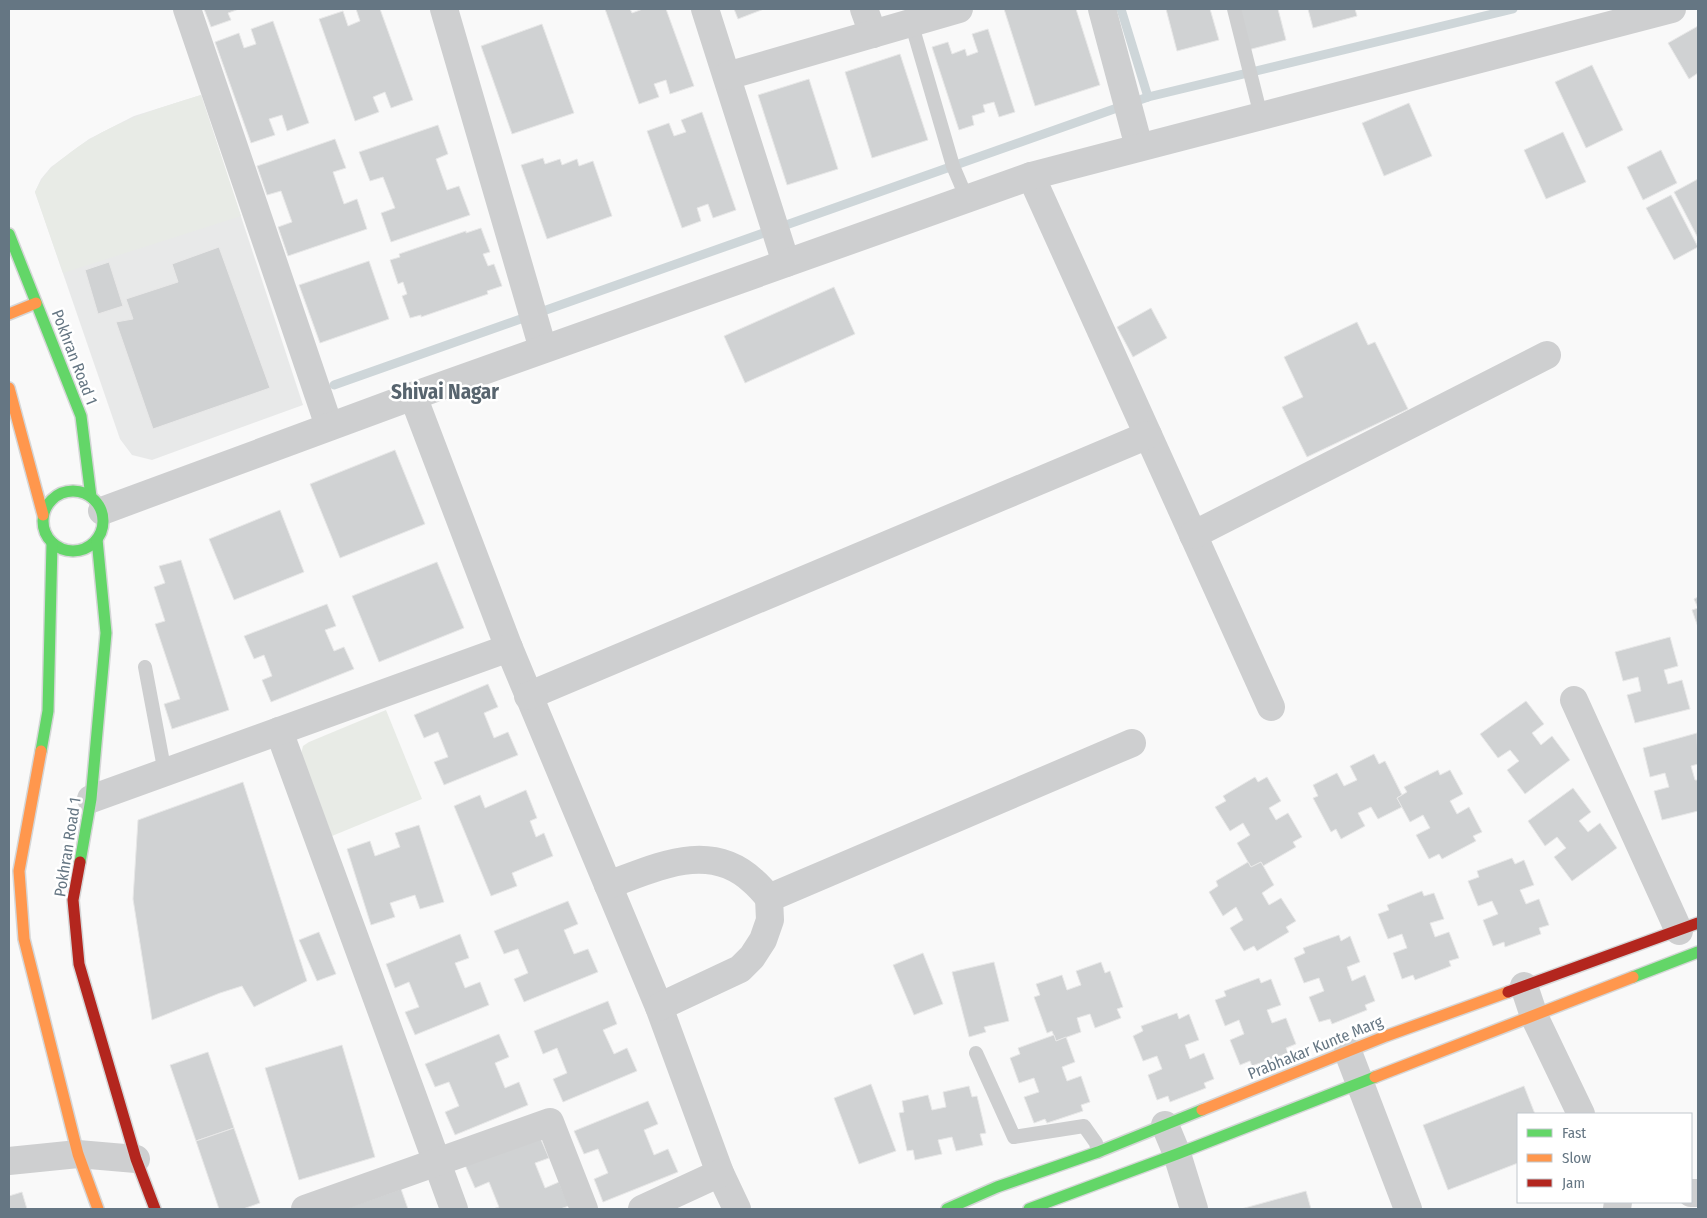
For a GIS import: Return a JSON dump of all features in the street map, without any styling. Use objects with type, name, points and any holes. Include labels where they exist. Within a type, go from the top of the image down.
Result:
[{"type":"main road","name":"Pokhran Road 1","points":[[9,234],[81,416],[96,504]]},
{"type":"main road","points":[[9,314],[36,303]]},
{"type":"main road","points":[[9,388],[43,515],[46,535],[52,543],[61,549],[71,551],[81,550],[90,546],[102,530],[103,521],[96,504],[84,493],[66,491],[51,500],[43,515]]},
{"type":"main road","name":"Pokhran Road 1","points":[[97,539],[106,633],[91,799],[73,900],[79,964],[136,1159],[155,1209]]},
{"type":"main road","points":[[52,543],[48,711],[19,871],[24,939],[78,1154],[98,1209]]},
{"type":"main road","name":"Prabhakar Kunte Marg","points":[[947,1209],[997,1187],[1098,1152],[1348,1052],[1688,927]]},
{"type":"main road","points":[[1029,1209],[1177,1154],[1698,952]]},
{"type":"street","points":[[187,9],[329,426]]},
{"type":"street","points":[[444,9],[543,349]]},
{"type":"street","points":[[705,9],[786,263]]},
{"type":"street","points":[[727,76],[869,21],[912,22],[960,9]]},
{"type":"street","points":[[1102,9],[1139,147]]},
{"type":"street","points":[[96,504],[329,426],[1031,176],[1672,9]]},
{"type":"street","points":[[1031,176],[1271,706]]},
{"type":"street","points":[[1194,535],[1547,355]]},
{"type":"street","points":[[413,396],[528,696],[659,1007],[720,1173],[737,1209]]},
{"type":"street","points":[[528,696],[1148,435]]},
{"type":"street","points":[[91,799],[509,648]]},
{"type":"street","points":[[1574,700],[1688,927]]},
{"type":"street","points":[[279,731],[454,1209]]},
{"type":"street","points":[[769,898],[1132,743]]},
{"type":"street","points":[[608,885],[676,862],[702,859],[719,862],[738,871],[752,880],[769,898],[770,920],[763,940],[752,957],[740,969],[659,1007]]},
{"type":"street","points":[[1524,986],[1534,1016],[1582,1113]]},
{"type":"street","points":[[1348,1052],[1408,1209]]},
{"type":"street","points":[[305,1209],[550,1122],[584,1209]]},
{"type":"street","points":[[1165,1125],[1177,1154],[1194,1209]]},
{"type":"street","points":[[9,1161],[78,1154],[136,1159]]},
{"type":"street","points":[[642,1209],[720,1173]]},
{"type":"lane","points":[[1234,9],[1261,116]]},
{"type":"lane","points":[[912,22],[953,166],[967,199]]},
{"type":"lane","points":[[144,667],[165,772]]},
{"type":"lane","points":[[976,1053],[1014,1137],[1084,1126],[1096,1144],[1098,1152]]},
{"type":"shaded area","points":[[201,95],[303,405],[152,460],[132,455],[120,439],[35,192],[41,179],[51,167],[89,139],[134,116]]},
{"type":"shaded area","points":[[201,95],[241,216],[63,273],[35,192],[46,175],[71,152],[117,125]]},
{"type":"shaded area","points":[[386,710],[422,799],[332,836],[301,754],[303,746]]},
{"type":"building","points":[[204,9],[239,9],[228,13],[231,20],[211,27]]},
{"type":"building","points":[[356,9],[380,9],[413,100],[391,108],[385,92],[373,97],[379,112],[355,121],[319,19],[343,11],[348,26],[360,21]]},
{"type":"building","points":[[605,9],[630,9],[632,13],[643,9],[666,9],[694,86],[670,94],[666,80],[654,84],[659,97],[639,104]]},
{"type":"building","points":[[734,9],[764,9],[738,19]]},
{"type":"building","points":[[1004,9],[1076,9],[1100,85],[1035,106]]},
{"type":"building","points":[[1166,9],[1210,9],[1219,40],[1177,51]]},
{"type":"building","points":[[1237,9],[1278,9],[1286,40],[1248,50]]},
{"type":"building","points":[[1308,9],[1355,9],[1357,16],[1313,28]]},
{"type":"building","points":[[273,21],[309,123],[287,131],[282,115],[269,119],[275,135],[251,143],[215,42],[239,33],[244,48],[256,44],[251,29]]},
{"type":"building","points":[[542,24],[574,113],[512,134],[481,46]]},
{"type":"building","points":[[1698,26],[1698,73],[1689,79],[1668,43]]},
{"type":"building","points":[[988,29],[1015,112],[999,117],[994,102],[983,105],[985,112],[972,116],[974,125],[959,130],[932,47],[948,42],[952,54],[965,49],[967,56],[978,52],[972,34]]},
{"type":"building","points":[[900,54],[928,140],[872,158],[845,72]]},
{"type":"building","points":[[1592,65],[1623,130],[1586,148],[1555,82]]},
{"type":"building","points":[[809,79],[838,169],[787,185],[758,95]]},
{"type":"building","points":[[1409,103],[1432,156],[1384,176],[1362,123]]},
{"type":"building","points":[[702,112],[736,210],[713,218],[708,204],[697,208],[701,221],[682,228],[647,131],[669,123],[674,136],[686,132],[681,120]]},
{"type":"building","points":[[438,125],[448,154],[436,159],[447,190],[459,186],[470,215],[391,242],[381,213],[395,208],[383,177],[370,181],[359,152]]},
{"type":"building","points":[[1563,132],[1586,182],[1546,199],[1524,150]]},
{"type":"building","points":[[335,139],[346,168],[333,172],[344,204],[357,199],[367,229],[288,256],[278,227],[292,222],[281,191],[267,195],[257,166]]},
{"type":"building","points":[[1661,150],[1677,183],[1643,200],[1627,167]]},
{"type":"building","points":[[543,158],[545,164],[560,159],[562,165],[577,159],[579,166],[593,161],[612,216],[547,239],[521,165]]},
{"type":"building","points":[[1698,179],[1698,238],[1674,192]]},
{"type":"building","points":[[1671,195],[1698,247],[1674,260],[1646,208]]},
{"type":"building","points":[[481,228],[490,252],[483,254],[488,266],[494,264],[502,286],[487,291],[488,294],[421,317],[421,315],[410,318],[402,296],[407,294],[403,282],[398,284],[390,260],[400,257],[399,254],[466,231],[466,233]]},
{"type":"building","points":[[219,247],[270,388],[153,429],[116,322],[133,319],[126,299],[178,282],[172,264]]},
{"type":"building","points":[[369,261],[389,319],[320,343],[299,285]]},
{"type":"building","points":[[109,262],[123,306],[98,314],[85,270]]},
{"type":"building","points":[[834,287],[855,334],[745,383],[724,336]]},
{"type":"building","points":[[1151,308],[1167,338],[1133,357],[1117,327]]},
{"type":"building","points":[[1357,322],[1368,345],[1375,342],[1408,409],[1307,457],[1282,407],[1303,397],[1284,357]]},
{"type":"building","points":[[395,450],[425,524],[340,558],[310,484]]},
{"type":"building","points":[[280,510],[304,572],[234,600],[209,539]]},
{"type":"building","points":[[181,560],[229,710],[172,729],[164,704],[180,699],[155,624],[165,621],[154,587],[165,583],[159,566]]},
{"type":"building","points":[[437,562],[464,628],[379,662],[352,596]]},
{"type":"building","points":[[1698,597],[1698,608],[1694,599]]},
{"type":"building","points":[[327,604],[336,626],[325,630],[334,651],[344,647],[354,669],[271,702],[262,680],[272,676],[264,655],[254,659],[244,636]]},
{"type":"building","points":[[1698,608],[1698,627],[1692,610]]},
{"type":"building","points":[[1670,637],[1678,666],[1664,670],[1668,684],[1682,680],[1690,709],[1635,723],[1627,695],[1641,691],[1638,677],[1623,681],[1615,652]]},
{"type":"building","points":[[488,684],[498,707],[484,713],[494,738],[508,732],[518,755],[444,785],[434,762],[448,757],[438,732],[424,738],[414,715]]},
{"type":"building","points":[[1526,701],[1544,724],[1532,733],[1541,745],[1552,736],[1570,760],[1525,794],[1507,770],[1519,761],[1510,750],[1498,758],[1480,734]]},
{"type":"building","points":[[1697,733],[1698,764],[1691,766],[1695,780],[1698,780],[1698,811],[1662,820],[1654,791],[1669,787],[1665,773],[1650,777],[1643,748]]},
{"type":"building","points":[[1374,754],[1379,764],[1385,761],[1402,795],[1397,798],[1402,807],[1378,819],[1371,807],[1358,813],[1365,826],[1341,839],[1336,829],[1331,832],[1313,798],[1318,796],[1313,785],[1337,773],[1344,786],[1357,780],[1350,766]]},
{"type":"building","points":[[1438,770],[1440,775],[1450,770],[1463,794],[1450,801],[1457,814],[1469,807],[1482,832],[1473,836],[1476,841],[1442,859],[1439,854],[1429,859],[1416,835],[1430,828],[1423,815],[1410,822],[1397,798],[1407,792],[1404,787]]},
{"type":"building","points":[[1255,777],[1258,782],[1267,777],[1281,801],[1269,808],[1276,820],[1288,813],[1302,837],[1293,842],[1296,847],[1263,866],[1261,862],[1251,867],[1237,843],[1250,835],[1243,823],[1230,831],[1215,807],[1226,801],[1223,796]]},
{"type":"building","points":[[243,782],[307,981],[254,1007],[242,986],[152,1020],[133,899],[138,820]]},
{"type":"building","points":[[1573,788],[1591,812],[1579,821],[1588,832],[1600,823],[1617,848],[1572,881],[1554,857],[1566,848],[1557,837],[1545,846],[1528,821]]},
{"type":"building","points":[[526,790],[537,818],[530,821],[536,837],[544,833],[553,856],[512,873],[517,886],[491,896],[454,806],[480,795],[485,808]]},
{"type":"building","points":[[419,825],[444,902],[420,909],[415,895],[390,903],[395,917],[371,925],[347,849],[370,841],[375,856],[400,847],[395,833]]},
{"type":"building","points":[[1512,858],[1515,864],[1524,860],[1534,885],[1520,890],[1526,904],[1539,899],[1549,925],[1539,928],[1541,934],[1505,947],[1504,942],[1493,946],[1483,920],[1498,914],[1492,901],[1478,906],[1468,881],[1479,877],[1477,871]]},
{"type":"building","points":[[1248,862],[1251,867],[1261,862],[1274,885],[1262,893],[1269,905],[1281,898],[1296,921],[1286,927],[1289,932],[1257,951],[1254,946],[1244,951],[1230,928],[1243,920],[1236,907],[1223,916],[1209,892],[1218,886],[1216,881]]},
{"type":"building","points":[[1422,891],[1424,896],[1434,893],[1444,919],[1430,923],[1435,937],[1449,932],[1459,958],[1449,961],[1451,966],[1415,980],[1413,975],[1402,979],[1393,953],[1407,948],[1402,934],[1388,939],[1378,914],[1389,910],[1387,905]]},
{"type":"building","points":[[568,901],[578,924],[564,930],[574,954],[588,949],[598,972],[524,1002],[514,979],[528,973],[518,949],[504,954],[494,931]]},
{"type":"building","points":[[319,932],[336,974],[317,981],[299,940]]},
{"type":"building","points":[[460,934],[469,958],[455,963],[465,988],[480,982],[489,1005],[415,1035],[405,1012],[419,1007],[409,982],[395,988],[386,964]]},
{"type":"building","points":[[1339,935],[1341,941],[1350,936],[1360,962],[1347,967],[1352,981],[1365,975],[1375,1001],[1365,1005],[1367,1010],[1332,1024],[1330,1019],[1319,1022],[1309,997],[1324,991],[1319,978],[1304,983],[1294,958],[1305,953],[1303,948]]},
{"type":"building","points":[[923,953],[943,1004],[914,1015],[893,965]]},
{"type":"building","points":[[994,962],[1009,1021],[984,1027],[986,1032],[969,1037],[952,972]]},
{"type":"building","points":[[1101,962],[1105,973],[1110,971],[1123,1007],[1117,1009],[1121,1018],[1095,1028],[1090,1014],[1077,1018],[1081,1032],[1056,1041],[1052,1031],[1047,1033],[1034,997],[1040,995],[1036,984],[1062,975],[1067,990],[1081,985],[1076,971]]},
{"type":"building","points":[[1259,978],[1261,983],[1271,979],[1281,1005],[1267,1010],[1272,1023],[1286,1018],[1296,1044],[1286,1048],[1288,1053],[1252,1066],[1250,1061],[1240,1065],[1230,1040],[1244,1034],[1239,1020],[1225,1026],[1215,1000],[1226,996],[1224,991]]},
{"type":"building","points":[[608,1001],[617,1024],[603,1030],[614,1054],[627,1048],[637,1071],[563,1102],[553,1079],[567,1073],[557,1048],[543,1054],[534,1031]]},
{"type":"building","points":[[1177,1013],[1179,1019],[1189,1014],[1199,1040],[1185,1045],[1190,1059],[1204,1053],[1214,1079],[1204,1083],[1206,1088],[1170,1102],[1168,1096],[1157,1100],[1148,1075],[1162,1069],[1157,1056],[1143,1061],[1133,1036],[1143,1031],[1141,1026]]},
{"type":"building","points":[[499,1034],[509,1057],[495,1063],[505,1088],[519,1082],[528,1105],[455,1135],[445,1112],[459,1106],[449,1082],[435,1087],[425,1064]]},
{"type":"building","points":[[1054,1035],[1056,1041],[1066,1037],[1075,1062],[1062,1067],[1067,1081],[1081,1076],[1090,1102],[1081,1105],[1083,1111],[1047,1123],[1045,1119],[1034,1123],[1024,1097],[1039,1092],[1034,1078],[1019,1083],[1010,1058],[1020,1054],[1018,1048]]},
{"type":"building","points":[[342,1045],[375,1157],[299,1180],[265,1068]]},
{"type":"building","points":[[208,1052],[234,1128],[196,1141],[170,1065]]},
{"type":"building","points":[[871,1084],[896,1151],[859,1164],[834,1098]]},
{"type":"building","points":[[969,1086],[972,1097],[977,1096],[986,1133],[980,1134],[983,1145],[956,1151],[952,1137],[938,1140],[942,1154],[915,1160],[913,1150],[907,1151],[899,1113],[904,1112],[902,1101],[928,1095],[932,1110],[946,1107],[943,1092]]},
{"type":"building","points":[[1524,1086],[1535,1113],[1517,1113],[1517,1163],[1448,1190],[1423,1125]]},
{"type":"building","points":[[648,1101],[658,1124],[644,1130],[654,1155],[668,1149],[678,1172],[603,1202],[594,1179],[608,1173],[598,1149],[584,1154],[574,1131]]},
{"type":"building","points":[[234,1128],[260,1203],[243,1209],[219,1209],[196,1141]]},
{"type":"building","points":[[539,1135],[549,1158],[535,1163],[545,1188],[559,1182],[569,1206],[560,1209],[493,1209],[499,1207],[489,1182],[475,1188],[465,1165]]},
{"type":"building","points":[[401,1189],[408,1209],[344,1209]]},
{"type":"building","points":[[1306,1191],[1311,1209],[1241,1209]]},
{"type":"building","points":[[22,1192],[27,1209],[9,1209],[9,1196]]},
{"type":"waterway","points":[[1121,9],[1148,97]]},
{"type":"waterway","points":[[334,385],[1148,97],[1513,9]]},
{"type":"traffic: fast","points":[[9,234],[81,416],[91,497]]},
{"type":"traffic: fast","points":[[67,491],[79,491],[90,496],[98,504],[103,515],[103,521],[101,533],[90,546],[79,551],[67,551],[56,546],[48,538],[43,527],[43,515],[48,504],[56,496],[67,491]]},
{"type":"traffic: fast","points":[[80,862],[91,799],[106,633],[97,539]]},
{"type":"traffic: fast","points":[[41,751],[48,711],[52,543]]},
{"type":"traffic: fast","points":[[1633,977],[1698,952]]},
{"type":"traffic: fast","points":[[1029,1209],[1375,1077]]},
{"type":"traffic: fast","points":[[947,1209],[997,1187],[1098,1152],[1202,1110]]},
{"type":"traffic: slow","points":[[9,314],[36,303]]},
{"type":"traffic: slow","points":[[9,388],[43,515]]},
{"type":"traffic: slow","points":[[41,751],[19,871],[24,939],[78,1154],[98,1209]]},
{"type":"traffic: slow","points":[[1375,1077],[1633,977]]},
{"type":"traffic: slow","points":[[1202,1110],[1386,1036],[1508,992]]},
{"type":"traffic: jam","points":[[80,862],[73,900],[79,964],[136,1159],[155,1209]]},
{"type":"traffic: jam","points":[[1508,992],[1698,923]]},
{"type":"district","name":"Shivai Nagar","points":[[445,392]]}]
